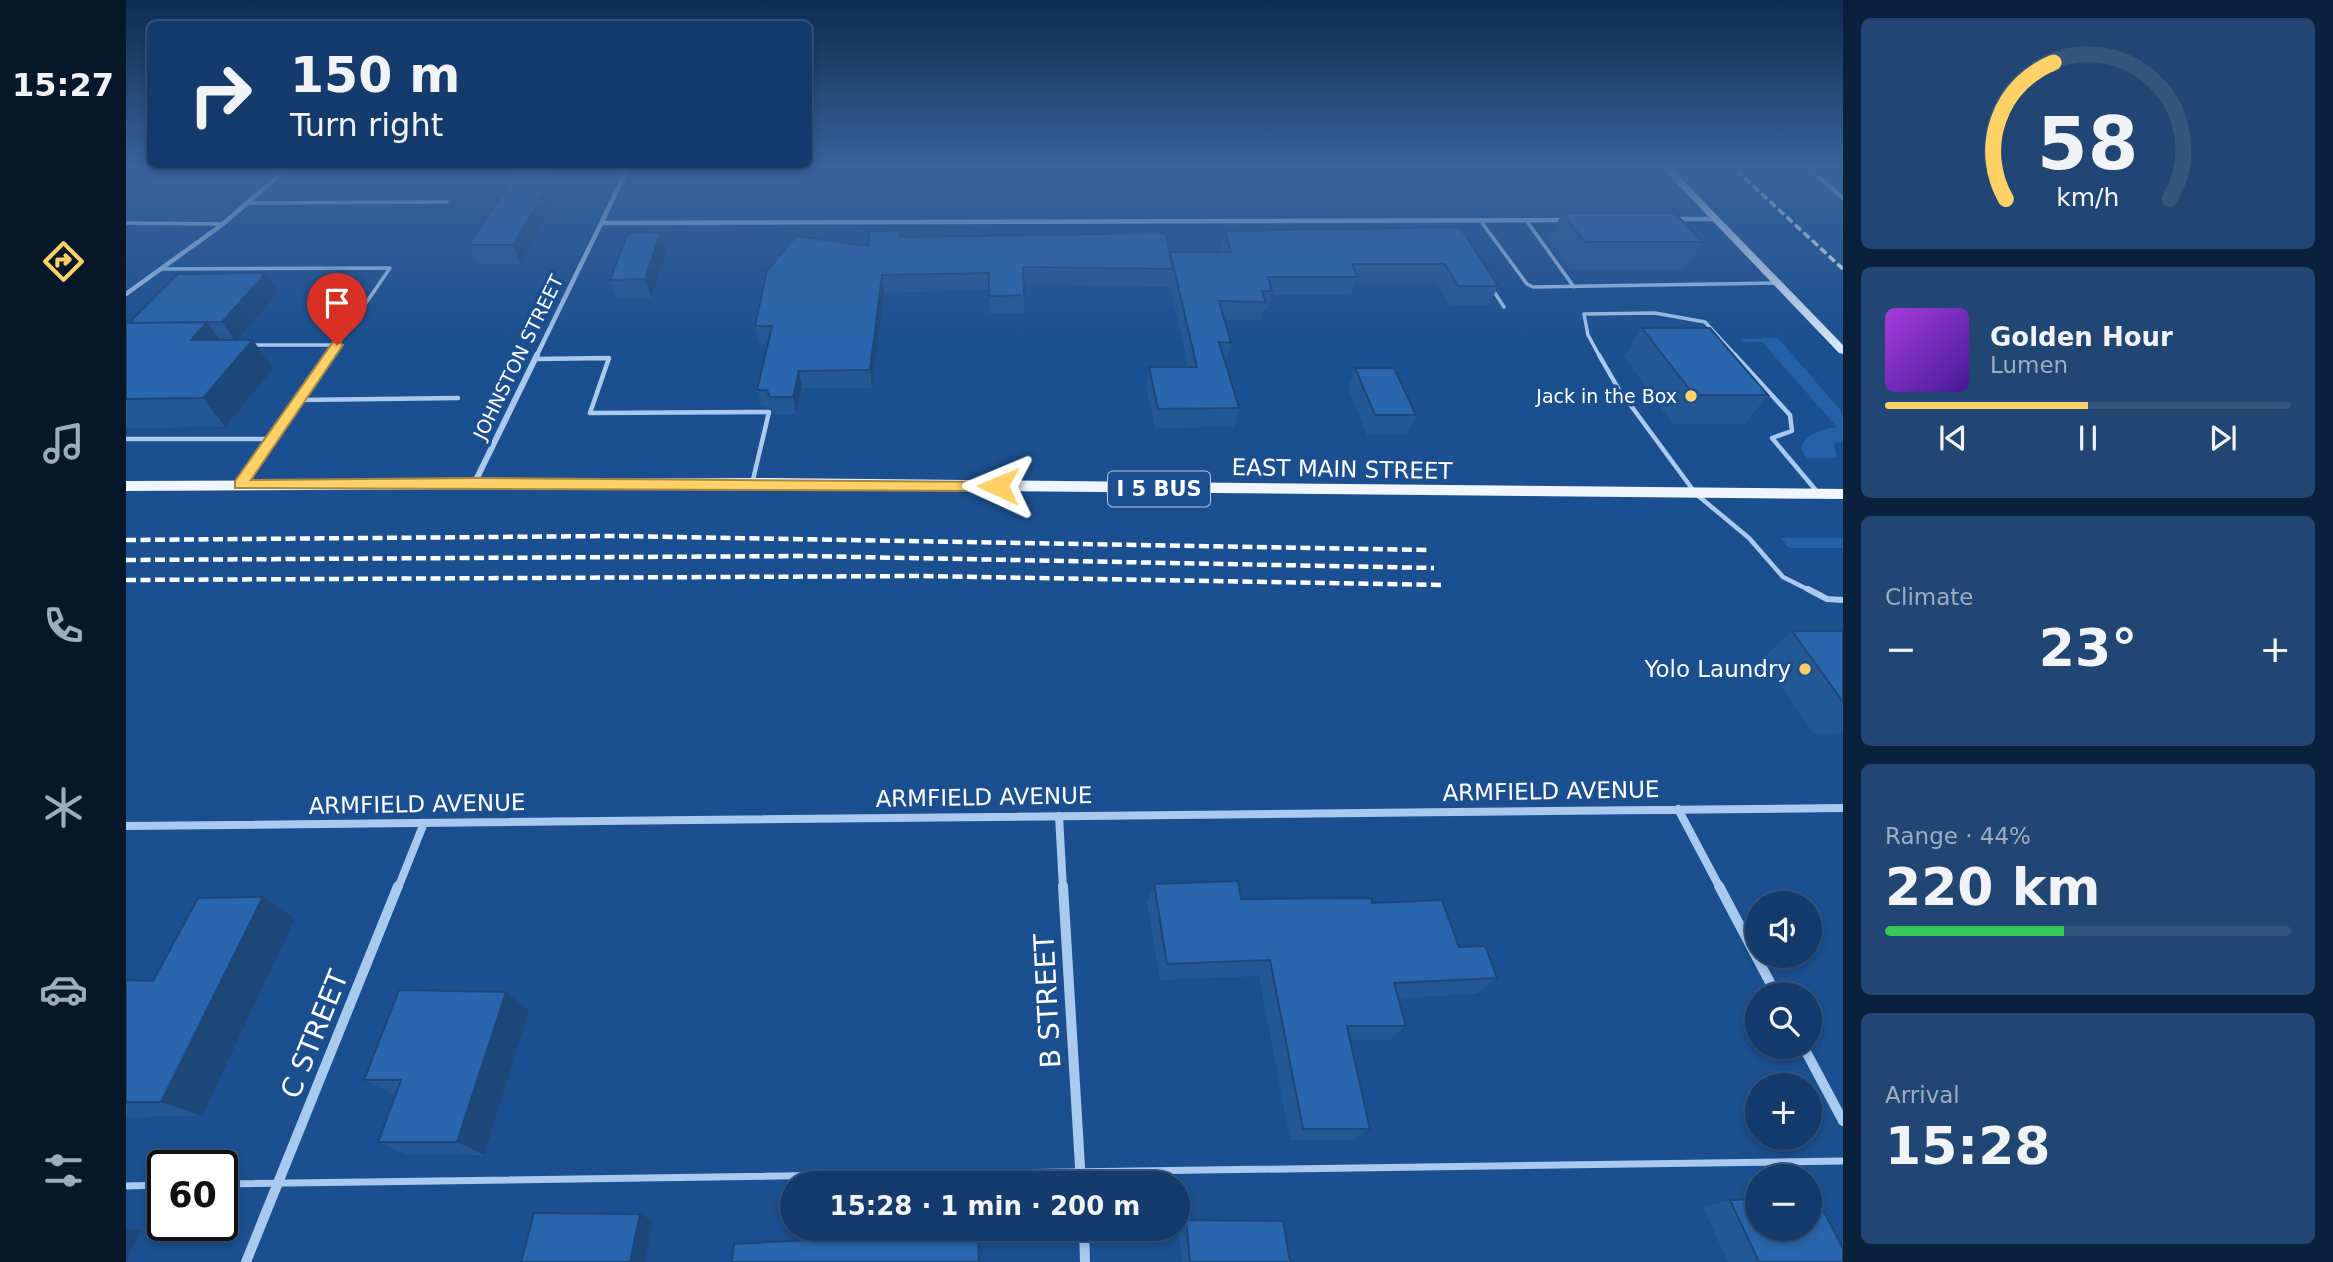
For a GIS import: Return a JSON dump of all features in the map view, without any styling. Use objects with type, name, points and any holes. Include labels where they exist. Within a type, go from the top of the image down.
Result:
[{"type":"main road","points":[[1724,229],[1843,351]]},
{"type":"main road","name":"EAST MAIN STREET","points":[[126,486],[475,482],[1843,494]]},
{"type":"street","points":[[126,294],[216,229]]},
{"type":"street","name":"JOHNSTON STREET","points":[[475,482],[598,229]]},
{"type":"street","name":"ARMFIELD AVENUE","points":[[126,827],[1843,808]]},
{"type":"street","points":[[1678,809],[1770,982]]},
{"type":"street","name":"B STREET","points":[[1059,816],[1081,1171]]},
{"type":"street","name":"C STREET","points":[[246,1262],[424,823]]},
{"type":"street","points":[[1810,1059],[1843,1122]]},
{"type":"street","points":[[1085,1241],[1086,1262]]},
{"type":"lane","points":[[1487,229],[1527,284],[1538,287],[1776,283]]},
{"type":"lane","points":[[1532,229],[1574,287]]},
{"type":"lane","points":[[161,270],[390,268],[240,485]]},
{"type":"lane","points":[[1491,287],[1504,307]]},
{"type":"lane","points":[[1819,494],[1772,438],[1792,431],[1790,415],[1705,322],[1655,313],[1584,314],[1588,335],[1618,388],[1696,494],[1749,538],[1783,577],[1826,599],[1843,600]]},
{"type":"lane","points":[[244,345],[337,345]]},
{"type":"lane","points":[[535,359],[609,358],[590,413],[768,412],[752,484]]},
{"type":"lane","points":[[299,400],[458,398]]},
{"type":"lane","points":[[126,439],[271,439]]},
{"type":"lane","points":[[1190,1176],[1843,1161]]},
{"type":"lane","points":[[238,1184],[780,1180]]},
{"type":"lane","points":[[126,1186],[147,1185]]},
{"type":"shaded area","points":[[1778,338],[1843,413],[1843,442],[1834,443],[1837,458],[1807,458],[1801,449],[1806,440],[1820,431],[1837,427],[1762,342],[1745,342],[1740,339]]},
{"type":"shaded area","points":[[1781,538],[1843,538],[1843,548],[1789,548]]},
{"type":"building","points":[[480,229],[522,229],[513,245],[469,245]]},
{"type":"building","points":[[1461,229],[1498,286],[1458,286],[1445,264],[1352,264],[1357,277],[1268,277],[1272,291],[1262,291],[1266,302],[1219,301],[1231,343],[1219,342],[1239,408],[1158,409],[1149,367],[1197,367],[1170,252],[1231,252],[1225,231]]},
{"type":"building","points":[[1575,229],[1690,229],[1702,242],[1585,242]]},
{"type":"building","points":[[870,231],[901,231],[900,237],[1165,233],[1173,269],[1023,267],[1024,295],[989,296],[989,273],[882,275],[870,370],[799,371],[793,397],[770,397],[767,390],[757,390],[772,326],[755,326],[767,271],[796,236],[868,246]]},
{"type":"building","points":[[628,233],[660,233],[645,279],[610,280]]},
{"type":"building","points":[[266,273],[222,322],[129,323],[178,274]]},
{"type":"building","points":[[207,322],[191,340],[253,340],[203,398],[126,399],[126,323]]},
{"type":"building","points":[[1642,328],[1710,328],[1768,395],[1694,395]]},
{"type":"building","points":[[1355,368],[1394,368],[1416,415],[1375,415]]},
{"type":"building","points":[[1792,631],[1843,631],[1843,702]]},
{"type":"building","points":[[1238,881],[1241,899],[1371,898],[1372,903],[1442,900],[1459,947],[1485,946],[1497,978],[1394,983],[1406,1026],[1347,1026],[1370,1129],[1303,1129],[1270,960],[1167,964],[1154,884]]},
{"type":"building","points":[[263,897],[161,1102],[126,1102],[126,980],[153,981],[198,898]]},
{"type":"building","points":[[399,990],[506,992],[457,1142],[378,1142],[401,1080],[364,1080]]},
{"type":"building","points":[[1745,1199],[1745,1232],[1730,1200]]},
{"type":"building","points":[[1822,1208],[1843,1249],[1843,1262],[1759,1262],[1749,1241],[1822,1241]]},
{"type":"building","points":[[534,1213],[640,1214],[630,1262],[521,1262]]},
{"type":"building","points":[[1190,1220],[1283,1221],[1290,1262],[1190,1262]]},
{"type":"building","points":[[790,1241],[978,1241],[979,1262],[732,1262],[734,1244]]},
{"type":"railway","points":[[1800,229],[1843,269]]},
{"type":"railway","points":[[126,540],[613,536],[1427,550]]},
{"type":"railway","points":[[126,560],[804,556],[1434,568]]},
{"type":"railway","points":[[126,580],[917,576],[1443,585]]},
{"type":"place","name":"Jack in the Box","points":[[1691,396]]},
{"type":"place","name":"Yolo Laundry","points":[[1805,669]]},
{"type":"route","points":[[337,345],[240,485],[475,482],[998,486]]}]
